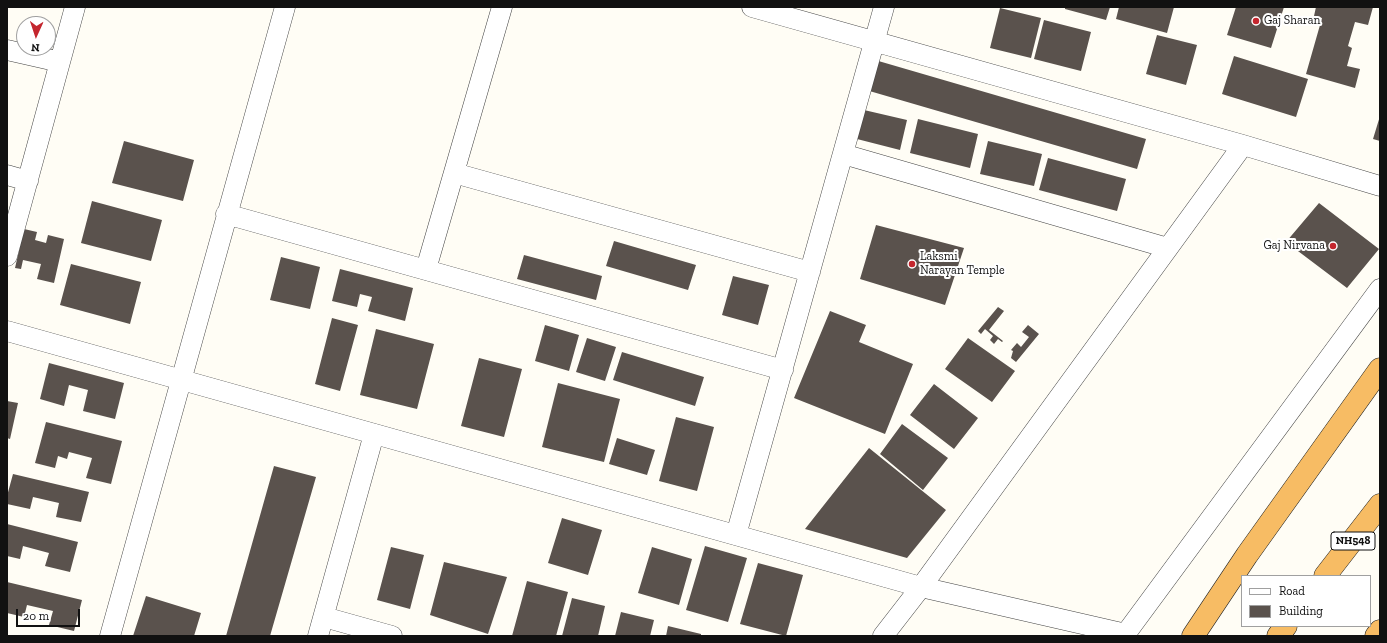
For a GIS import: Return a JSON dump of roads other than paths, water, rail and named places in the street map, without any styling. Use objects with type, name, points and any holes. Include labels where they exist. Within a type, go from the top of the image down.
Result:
[{"type":"highway","points":[[1193,636],[1247,555],[1380,369]]},
{"type":"highway","name":"NH548","points":[[1326,575],[1380,505]]},
{"type":"highway","points":[[1278,636],[1285,627]]},
{"type":"highway","points":[[1376,636],[1380,631]]},
{"type":"street","points":[[7,256],[75,7]]},
{"type":"street","points":[[110,636],[226,214],[285,7]]},
{"type":"street","points":[[426,269],[502,7]]},
{"type":"street","points":[[752,7],[1243,145],[1380,186]]},
{"type":"street","points":[[736,535],[884,7]]},
{"type":"street","points":[[7,50],[60,62]]},
{"type":"street","points":[[883,636],[1243,145]]},
{"type":"street","points":[[843,154],[1168,248]]},
{"type":"street","points":[[454,173],[810,272]]},
{"type":"street","points":[[7,175],[28,181]]},
{"type":"street","points":[[226,214],[783,370]]},
{"type":"street","points":[[7,331],[921,586],[1125,635],[1380,289]]},
{"type":"street","points":[[318,636],[374,434]]},
{"type":"street","points":[[324,617],[392,636]]},
{"type":"place","name":"Gaj Sharan","points":[[1256,21]]},
{"type":"place","name":"Gaj Nirvana","points":[[1333,246]]},
{"type":"place","name":"Laksmi Narayan Temple","points":[[912,264]]}]
